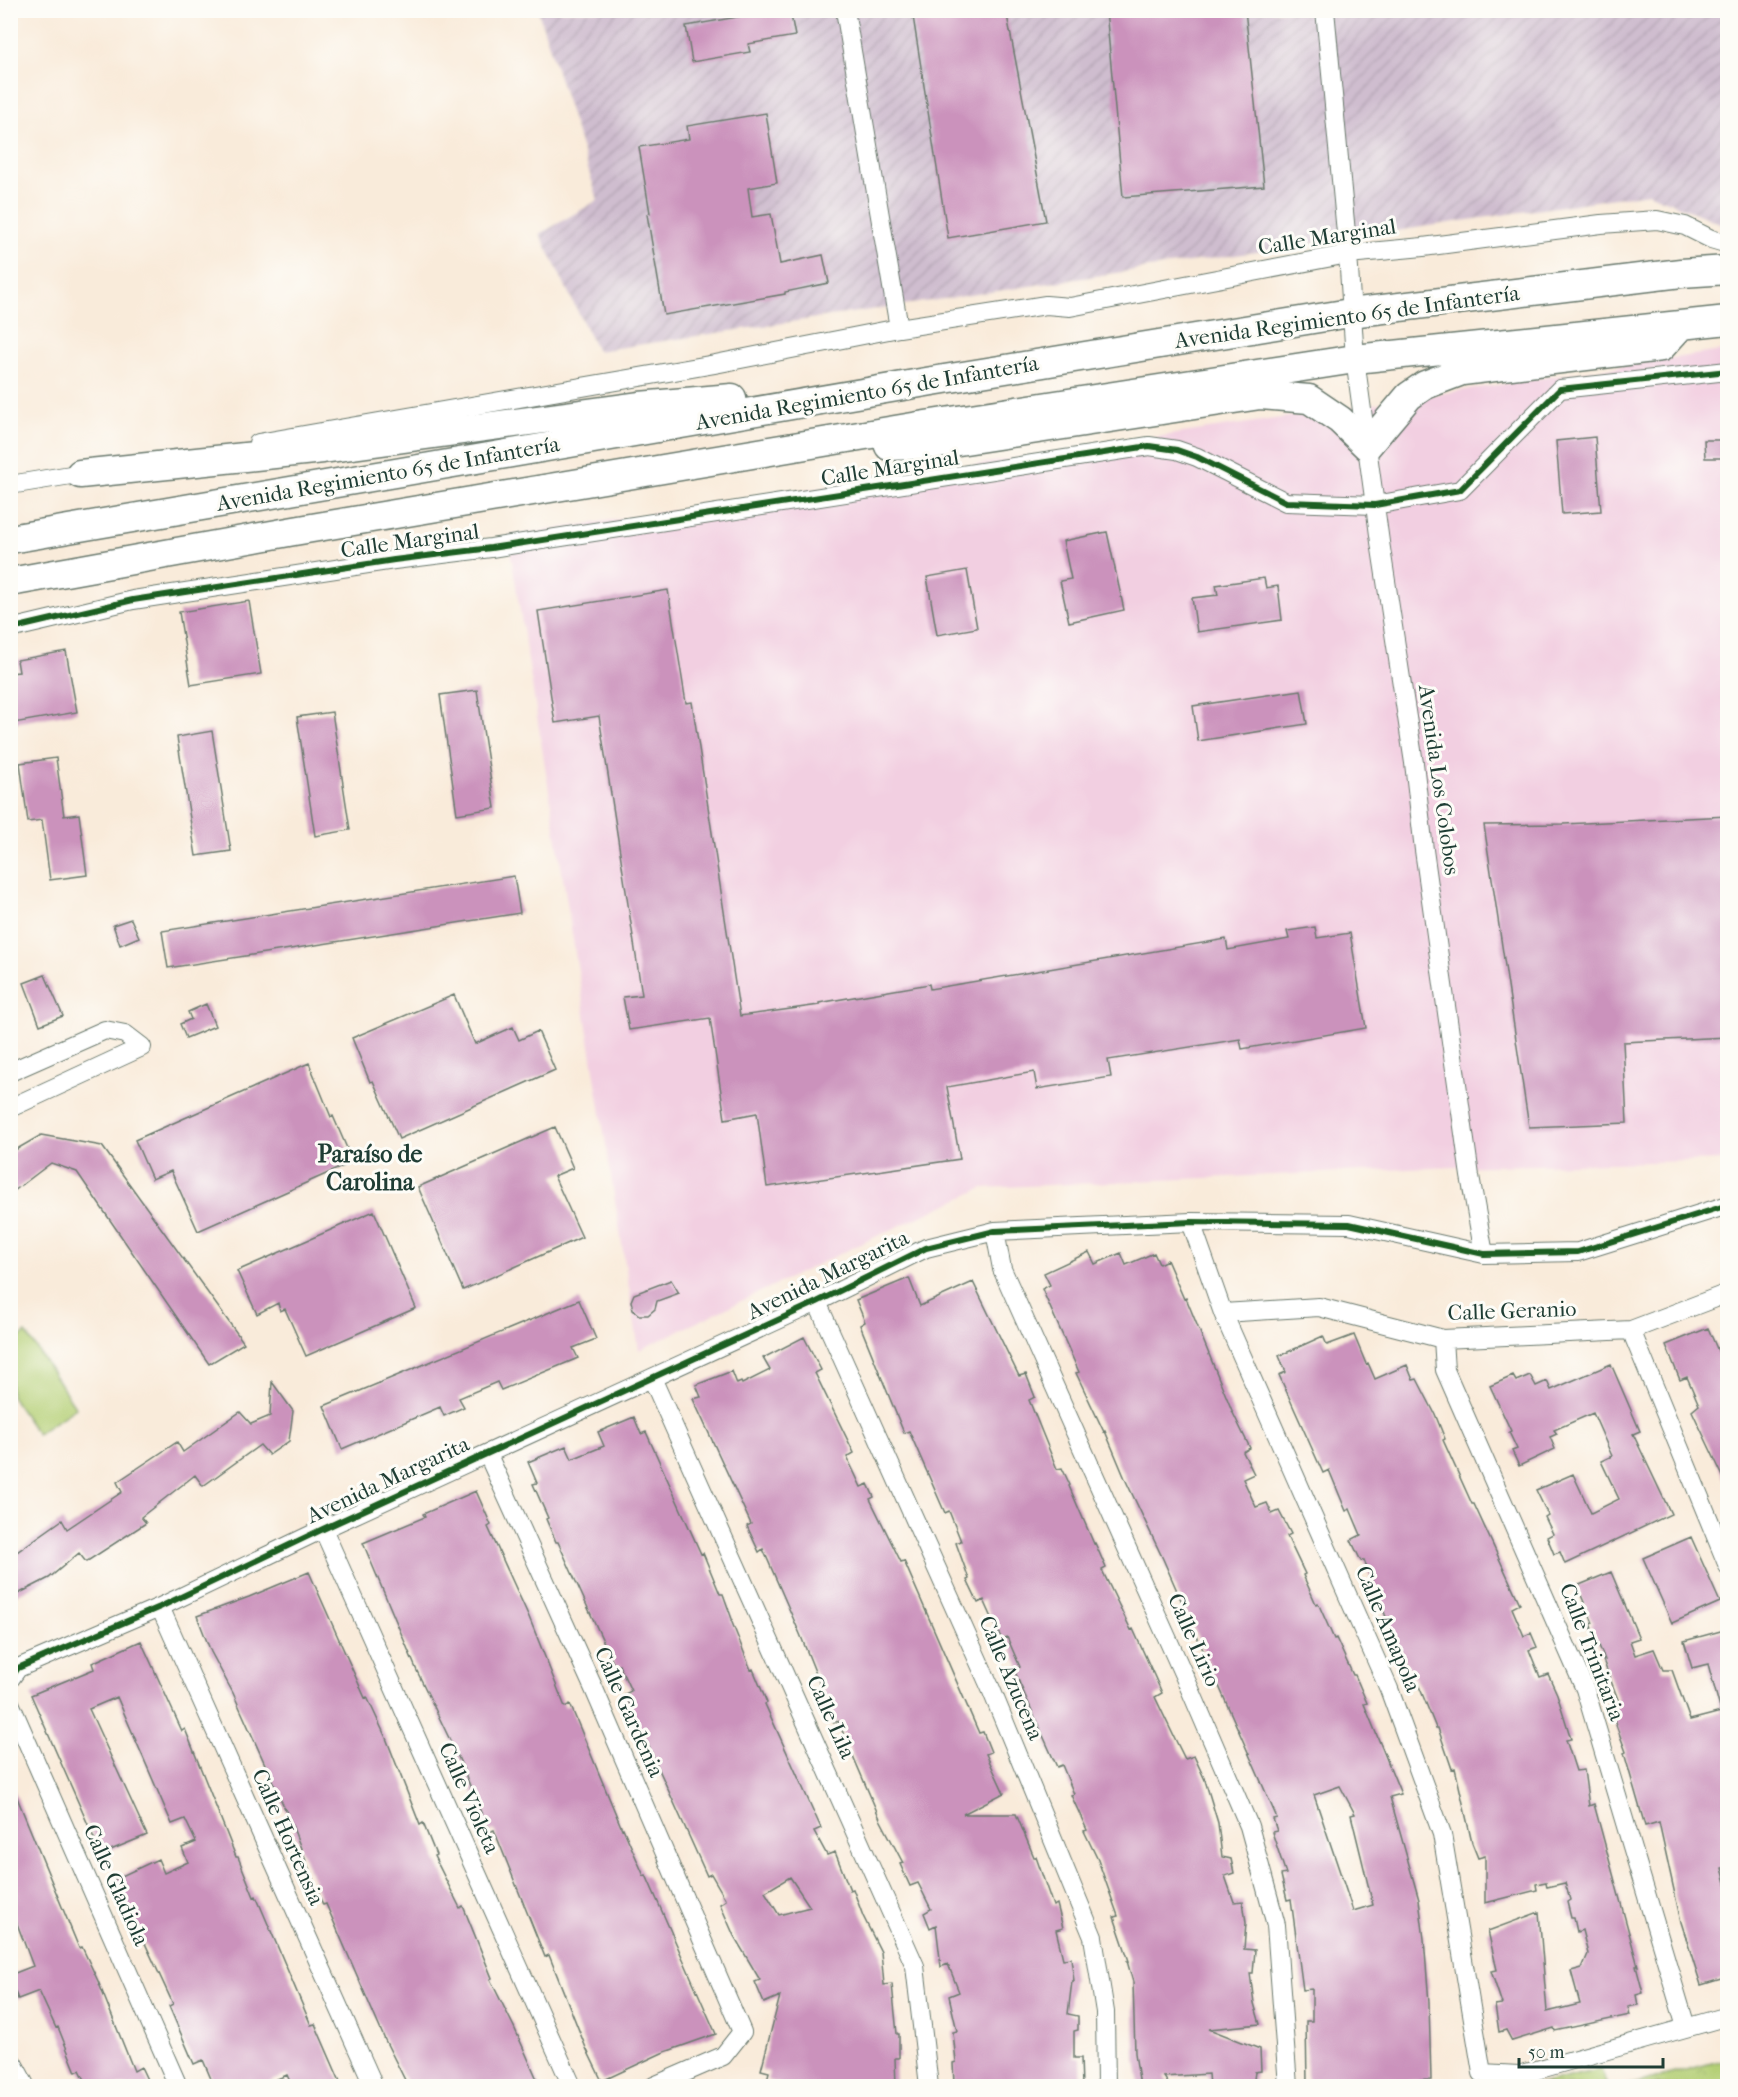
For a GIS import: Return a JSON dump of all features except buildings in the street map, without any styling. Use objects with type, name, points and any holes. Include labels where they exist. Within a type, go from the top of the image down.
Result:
[{"type":"main road","name":"Avenida Regimiento 65 de Infantería","points":[[10,538],[932,381],[1350,313],[1681,273],[1728,270]]},
{"type":"main road","name":"Avenida Regimiento 65 de Infantería","points":[[10,582],[755,453],[1355,359],[1728,320]]},
{"type":"main road","points":[[755,453],[939,444],[1260,395],[1309,399],[1340,420],[1367,446],[1409,396],[1425,385],[1462,371],[1661,347],[1681,325]]},
{"type":"main road","points":[[80,474],[323,450],[639,406],[932,381]]},
{"type":"street","points":[[845,10],[899,328]]},
{"type":"street","name":"Avenida Los Colobos","points":[[1325,10],[1348,254],[1350,313],[1355,359],[1412,751],[1470,1176],[1484,1254]]},
{"type":"street","name":"Calle Marginal","points":[[10,485],[715,364],[899,328],[1046,305],[1071,307],[1348,254],[1657,220],[1685,226],[1711,239],[1728,244]]},
{"type":"street","name":"Calle Marginal","points":[[10,629],[133,600],[394,560],[491,548],[1149,446],[1177,450],[1197,457],[1286,502],[1375,505],[1460,490],[1560,389],[1728,371]]},
{"type":"street","points":[[10,1072],[105,1030],[125,1034],[142,1047],[10,1108]]},
{"type":"street","name":"Avenida Margarita","points":[[10,1679],[18,1668],[159,1607],[323,1529],[488,1455],[817,1302],[926,1248],[995,1231],[1191,1222],[1349,1224],[1484,1254],[1578,1252],[1728,1205]]},
{"type":"street","name":"Calle Amapola","points":[[1191,1222],[1223,1313],[1389,1689],[1442,1834],[1482,2073],[1519,2075],[1686,2026]]},
{"type":"street","name":"Calle Lirio","points":[[995,1231],[1002,1269],[1249,1826],[1276,1925],[1288,2086]]},
{"type":"street","name":"Calle Geranio","points":[[1223,1313],[1319,1307],[1443,1339],[1631,1330],[1728,1293]]},
{"type":"street","name":"Calle Azucena","points":[[817,1302],[991,1689],[1093,1937],[1106,2012],[1106,2086]]},
{"type":"street","points":[[1631,1330],[1728,1566]]},
{"type":"street","name":"Calle Trinitaria","points":[[1443,1339],[1446,1370],[1585,1689],[1686,2026]]},
{"type":"street","name":"Calle Lila","points":[[652,1378],[915,1966],[929,2086]]},
{"type":"street","name":"Calle Gardenia","points":[[488,1455],[594,1689],[742,2032],[723,2056],[654,2086]]},
{"type":"street","name":"Calle Violeta","points":[[323,1529],[572,2086]]},
{"type":"street","name":"Calle Hortensia","points":[[159,1607],[374,2086]]},
{"type":"street","name":"Calle Gladiola","points":[[10,1703],[178,2086]]},
{"type":"street","points":[[1686,2026],[1728,2016]]},
{"type":"street","points":[[10,2066],[21,2086]]},
{"type":"shaded area","points":[[538,11],[1727,11],[1727,226],[1648,193],[597,351],[540,234],[598,200]]},
{"type":"shaded area","points":[[1727,350],[1727,1160],[1454,1167],[983,1188],[639,1350],[508,536]]},
{"type":"green space","points":[[26,1333],[76,1408],[37,1434],[11,1396],[11,1344]]},
{"type":"green space","points":[[1727,2059],[1727,2086],[1626,2086]]},
{"type":"green space","points":[[1601,2069],[1607,2086],[1533,2086]]},
{"type":"cycle path","points":[[10,629],[133,600],[394,560],[491,548],[1149,446],[1177,450],[1197,457],[1286,502],[1375,505],[1460,490],[1560,389],[1728,371]]},
{"type":"cycle path","points":[[10,1679],[18,1668],[160,1607],[323,1529],[817,1302],[926,1248],[995,1231],[1191,1222],[1349,1224],[1484,1254],[1578,1252],[1728,1205]]},
{"type":"district","name":"Paraíso de Carolina","points":[[370,1168]]}]
